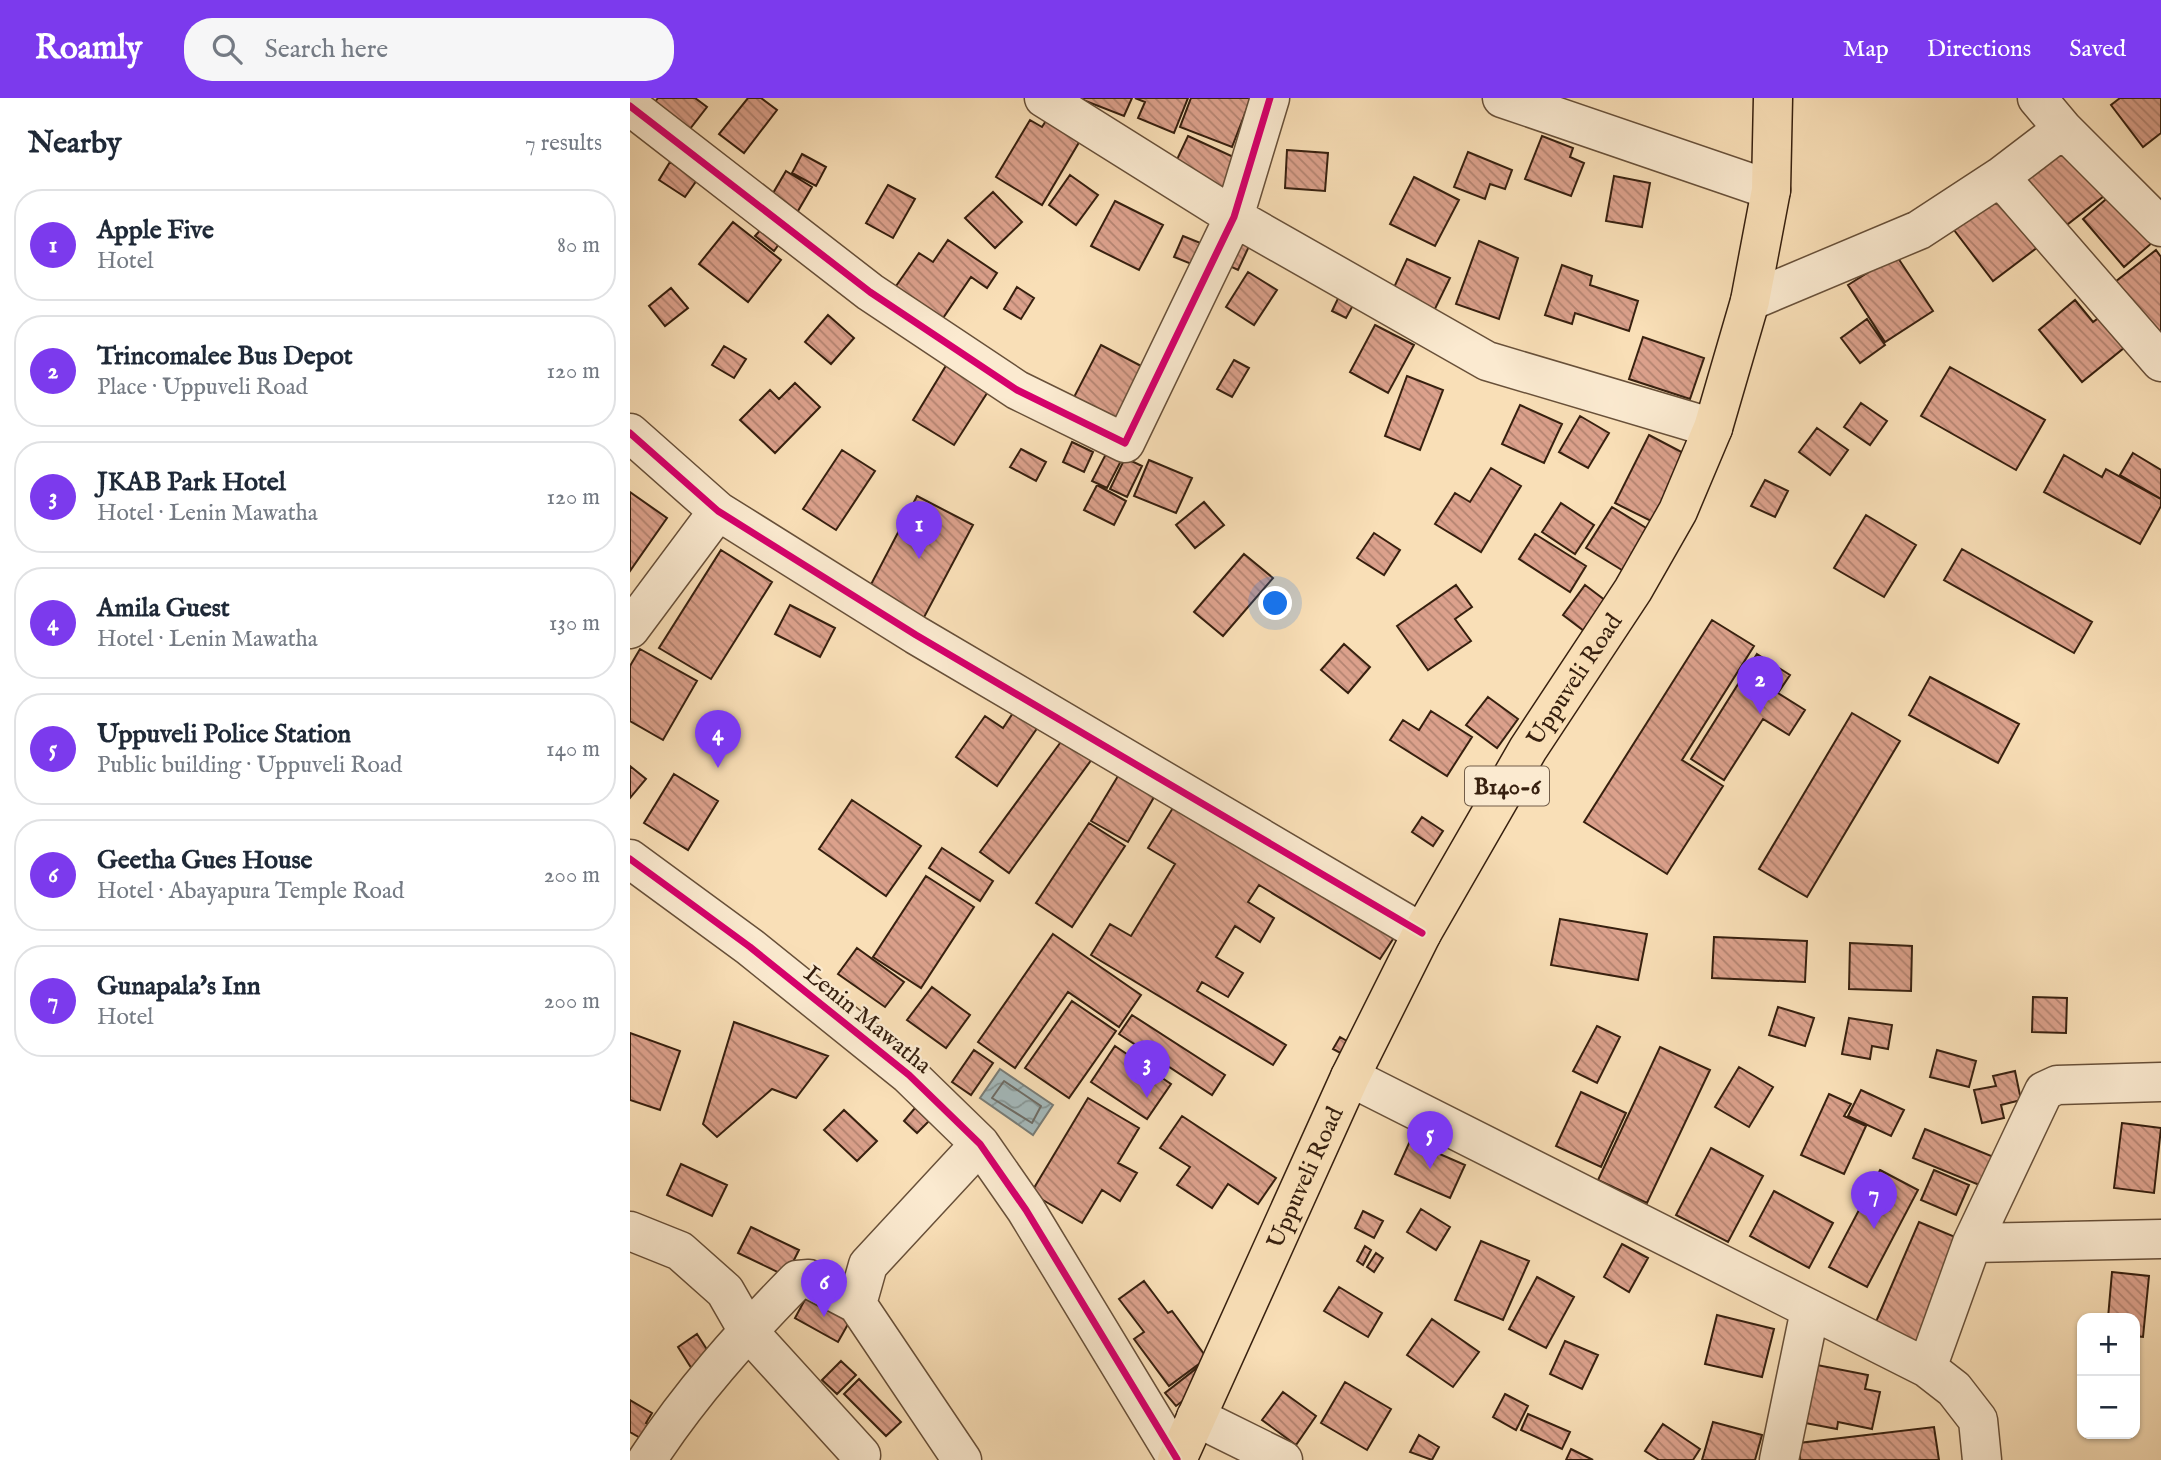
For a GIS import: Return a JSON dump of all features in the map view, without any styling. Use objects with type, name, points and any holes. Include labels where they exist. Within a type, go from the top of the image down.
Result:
[{"type":"main road","name":"Uppuveli Road","points":[[1177,1459],[1350,1077],[1422,933],[1528,748],[1646,567],[1678,511],[1713,428],[1750,301],[1771,190],[1773,98]]},
{"type":"street","points":[[1044,98],[1234,217],[1487,361],[1713,428]]},
{"type":"street","points":[[630,106],[870,292],[1017,390],[1125,443],[1234,217],[1270,98]]},
{"type":"street","points":[[1502,98],[1771,190]]},
{"type":"street","points":[[2037,98],[2063,129],[2161,227]]},
{"type":"street","points":[[1750,301],[1919,230],[2000,177],[2063,129]]},
{"type":"street","points":[[2000,177],[2161,362]]},
{"type":"street","points":[[630,433],[718,511],[916,635],[1422,933]]},
{"type":"street","points":[[630,629],[718,511]]},
{"type":"street","name":"Lenin Mawatha","points":[[630,859],[750,947],[909,1075],[980,1144],[1026,1209],[1177,1459]]},
{"type":"street","points":[[1350,1077],[1927,1368],[1954,1389],[1978,1420],[1982,1460]]},
{"type":"street","points":[[1927,1368],[1972,1243],[2049,1087],[2161,1082]]},
{"type":"street","points":[[857,1304],[868,1265],[980,1144]]},
{"type":"street","points":[[630,1231],[680,1251],[725,1291],[748,1331],[861,1455]]},
{"type":"street","points":[[1972,1243],[2161,1239]]},
{"type":"street","points":[[647,1460],[673,1422],[748,1331],[797,1280],[809,1279],[857,1304],[962,1460]]},
{"type":"street","points":[[1779,1460],[1810,1310]]},
{"type":"street","points":[[1196,1417],[1283,1460]]},
{"type":"water","points":[[1000,1069],[1053,1105],[1033,1135],[980,1098]]},
{"type":"building","points":[[658,98],[695,98],[707,107],[686,134],[652,106]]},
{"type":"building","points":[[748,98],[761,98],[777,110],[744,153],[719,134]]},
{"type":"building","points":[[1078,98],[1132,98],[1124,116]]},
{"type":"building","points":[[1135,98],[1188,98],[1174,133],[1138,118],[1145,102]]},
{"type":"building","points":[[1191,98],[1251,98],[1232,147],[1180,127]]},
{"type":"building","points":[[2120,98],[2161,98],[2161,133],[2143,147],[2111,105]]},
{"type":"building","points":[[1047,119],[1081,139],[1042,205],[996,177],[1030,120],[1042,127]]},
{"type":"building","points":[[1188,136],[1240,160],[1226,192],[1173,168]]},
{"type":"building","points":[[1542,136],[1573,148],[1570,157],[1584,163],[1571,196],[1525,179]]},
{"type":"building","points":[[2064,145],[2104,196],[2059,231],[2019,179]]},
{"type":"building","points":[[1287,150],[1328,153],[1325,191],[1285,188]]},
{"type":"building","points":[[1468,152],[1512,170],[1505,189],[1490,184],[1485,199],[1454,187]]},
{"type":"building","points":[[802,154],[826,167],[816,186],[792,173]]},
{"type":"building","points":[[670,162],[697,180],[685,197],[659,180]]},
{"type":"building","points":[[786,171],[812,187],[795,216],[769,200]]},
{"type":"building","points":[[1070,175],[1098,195],[1076,225],[1049,205]]},
{"type":"building","points":[[1614,176],[1650,183],[1642,227],[1606,221]]},
{"type":"building","points":[[1414,177],[1459,200],[1435,246],[1390,224]]},
{"type":"building","points":[[888,185],[915,199],[893,238],[866,223]]},
{"type":"building","points":[[993,192],[1022,222],[995,248],[965,218]]},
{"type":"building","points":[[2112,194],[2153,242],[2124,267],[2083,219]]},
{"type":"building","points":[[1998,196],[2038,247],[1993,281],[1954,230]]},
{"type":"building","points":[[1115,201],[1163,225],[1139,270],[1091,246]]},
{"type":"building","points":[[733,222],[781,260],[748,302],[699,264]]},
{"type":"building","points":[[764,226],[782,240],[774,251],[755,236]]},
{"type":"building","points":[[1234,234],[1251,242],[1238,270],[1221,262]]},
{"type":"building","points":[[1183,236],[1203,244],[1194,265],[1174,257]]},
{"type":"building","points":[[948,240],[997,273],[987,288],[971,277],[941,321],[894,289],[919,253],[933,262]]},
{"type":"building","points":[[1479,241],[1518,258],[1499,319],[1456,304]]},
{"type":"building","points":[[2156,250],[2161,257],[2161,339],[2115,282]]},
{"type":"building","points":[[1896,255],[1933,311],[1885,342],[1848,285]]},
{"type":"building","points":[[1407,259],[1450,278],[1433,313],[1391,294]]},
{"type":"building","points":[[1562,265],[1592,276],[1590,285],[1638,301],[1629,331],[1575,313],[1572,324],[1545,315]]},
{"type":"building","points":[[1248,272],[1277,290],[1254,325],[1226,307]]},
{"type":"building","points":[[1017,287],[1034,298],[1021,319],[1004,309]]},
{"type":"building","points":[[671,288],[688,308],[665,326],[649,306]]},
{"type":"building","points":[[1342,290],[1357,298],[1346,318],[1332,311]]},
{"type":"building","points":[[2075,300],[2093,322],[2105,313],[2130,343],[2082,382],[2039,330]]},
{"type":"building","points":[[828,315],[854,338],[831,364],[805,342]]},
{"type":"building","points":[[1867,319],[1885,345],[1860,363],[1841,338]]},
{"type":"building","points":[[1375,325],[1414,345],[1388,393],[1350,372]]},
{"type":"building","points":[[1643,337],[1704,358],[1690,399],[1629,379]]},
{"type":"building","points":[[1101,345],[1145,368],[1116,423],[1072,401]]},
{"type":"building","points":[[724,346],[746,359],[734,378],[712,365]]},
{"type":"building","points":[[1234,360],[1249,368],[1232,397],[1217,389]]},
{"type":"building","points":[[947,364],[989,390],[954,445],[913,420]]},
{"type":"building","points":[[1950,367],[2045,420],[2016,470],[1921,416]]},
{"type":"building","points":[[1407,376],[1443,390],[1420,450],[1385,436]]},
{"type":"building","points":[[795,383],[820,407],[775,453],[740,420],[770,390],[779,399]]},
{"type":"building","points":[[1861,403],[1887,421],[1870,445],[1844,427]]},
{"type":"building","points":[[1520,405],[1562,424],[1544,463],[1502,444]]},
{"type":"building","points":[[1580,416],[1609,433],[1588,468],[1559,452]]},
{"type":"building","points":[[1817,428],[1848,450],[1830,475],[1799,452]]},
{"type":"building","points":[[1649,435],[1691,457],[1657,524],[1615,503]]},
{"type":"building","points":[[1072,442],[1093,452],[1084,472],[1063,462]]},
{"type":"building","points":[[1021,449],[1046,462],[1036,481],[1010,467]]},
{"type":"building","points":[[842,450],[875,471],[836,530],[803,509]]},
{"type":"building","points":[[1108,450],[1123,457],[1107,488],[1092,481]]},
{"type":"building","points":[[2133,453],[2161,470],[2161,499],[2120,475]]},
{"type":"building","points":[[2064,455],[2102,477],[2106,469],[2161,499],[2161,506],[2140,544],[2044,492]]},
{"type":"building","points":[[1125,458],[1142,466],[1127,497],[1110,489]]},
{"type":"building","points":[[1149,460],[1192,478],[1176,513],[1134,496]]},
{"type":"building","points":[[1491,468],[1521,486],[1481,552],[1435,524],[1455,493],[1470,502]]},
{"type":"building","points":[[1765,480],[1788,491],[1775,517],[1751,506]]},
{"type":"building","points":[[1097,485],[1126,501],[1114,525],[1084,510]]},
{"type":"building","points":[[630,492],[667,518],[630,571]]},
{"type":"building","points":[[917,496],[973,525],[921,623],[866,594]]},
{"type":"building","points":[[1204,502],[1224,525],[1195,548],[1176,525]]},
{"type":"building","points":[[1561,503],[1594,525],[1575,554],[1542,532]]},
{"type":"building","points":[[1612,507],[1656,534],[1630,575],[1586,548]]},
{"type":"building","points":[[1866,515],[1916,545],[1884,597],[1834,568]]},
{"type":"building","points":[[1374,533],[1400,550],[1384,575],[1357,558]]},
{"type":"building","points":[[1535,534],[1586,566],[1570,592],[1519,559]]},
{"type":"building","points":[[1962,549],[2092,622],[2074,653],[1944,580]]},
{"type":"building","points":[[721,550],[772,582],[711,679],[659,648]]},
{"type":"building","points":[[1244,554],[1273,578],[1223,636],[1194,612]]},
{"type":"building","points":[[1456,585],[1472,607],[1455,619],[1471,641],[1428,670],[1397,626]]},
{"type":"building","points":[[1585,585],[1610,604],[1588,634],[1563,615]]},
{"type":"building","points":[[790,605],[835,628],[820,657],[775,634]]},
{"type":"building","points":[[1712,620],[1754,646],[1682,760],[1723,786],[1667,874],[1584,822]]},
{"type":"building","points":[[1344,644],[1370,667],[1348,693],[1321,670]]},
{"type":"building","points":[[640,649],[697,681],[663,740],[630,721],[630,666]]},
{"type":"building","points":[[1757,654],[1790,675],[1778,693],[1805,710],[1789,735],[1763,719],[1724,780],[1691,759]]},
{"type":"building","points":[[1930,677],[2019,724],[1998,763],[1909,715]]},
{"type":"building","points":[[1488,697],[1518,719],[1497,748],[1466,725]]},
{"type":"building","points":[[1015,710],[1038,727],[997,786],[956,757],[985,716],[1003,728]]},
{"type":"building","points":[[1431,711],[1472,737],[1447,776],[1390,740],[1403,720],[1419,730]]},
{"type":"building","points":[[1852,713],[1900,741],[1807,897],[1759,869]]},
{"type":"building","points":[[1063,739],[1092,759],[1009,873],[980,852]]},
{"type":"building","points":[[630,766],[646,779],[630,798]]},
{"type":"building","points":[[1121,771],[1157,792],[1128,842],[1091,821]]},
{"type":"building","points":[[674,774],[718,801],[688,850],[644,823]]},
{"type":"building","points":[[852,800],[921,846],[886,896],[819,849]]},
{"type":"building","points":[[1176,803],[1395,936],[1380,959],[1259,885],[1248,902],[1274,918],[1260,942],[1235,926],[1216,957],[1243,973],[1228,997],[1202,982],[1197,991],[1286,1045],[1273,1065],[1091,955],[1110,924],[1131,936],[1175,864],[1148,848]]},
{"type":"building","points":[[1422,817],[1443,831],[1433,846],[1412,832]]},
{"type":"building","points":[[1089,823],[1125,846],[1072,927],[1036,903]]},
{"type":"building","points":[[942,848],[993,881],[980,901],[929,868]]},
{"type":"building","points":[[926,876],[974,907],[921,988],[873,957]]},
{"type":"building","points":[[1560,919],[1647,934],[1638,980],[1551,965]]},
{"type":"building","points":[[1053,934],[1141,995],[1119,1027],[1068,992],[1015,1068],[978,1042]]},
{"type":"building","points":[[1714,937],[1807,941],[1805,982],[1712,978]]},
{"type":"building","points":[[1850,943],[1912,946],[1911,991],[1849,989]]},
{"type":"building","points":[[857,948],[904,982],[885,1007],[838,974]]},
{"type":"building","points":[[932,987],[970,1015],[946,1048],[907,1020]]},
{"type":"building","points":[[2033,997],[2067,998],[2066,1033],[2032,1032]]},
{"type":"building","points":[[1072,1001],[1116,1031],[1069,1098],[1025,1068]]},
{"type":"building","points":[[1778,1007],[1814,1018],[1805,1046],[1769,1035]]},
{"type":"building","points":[[1132,1015],[1225,1075],[1212,1095],[1119,1034]]},
{"type":"building","points":[[1849,1018],[1892,1025],[1888,1049],[1872,1046],[1870,1059],[1842,1054]]},
{"type":"building","points":[[734,1022],[828,1056],[796,1098],[772,1089],[717,1137],[703,1124]]},
{"type":"building","points":[[1597,1026],[1620,1037],[1597,1083],[1573,1071]]},
{"type":"building","points":[[630,1033],[680,1051],[660,1110],[630,1100]]},
{"type":"building","points":[[1340,1037],[1352,1044],[1346,1056],[1333,1049]]},
{"type":"building","points":[[1115,1046],[1171,1084],[1147,1119],[1091,1082]]},
{"type":"building","points":[[1660,1047],[1710,1070],[1647,1203],[1598,1180]]},
{"type":"building","points":[[974,1050],[993,1063],[971,1095],[952,1082]]},
{"type":"building","points":[[1937,1050],[1976,1061],[1969,1087],[1930,1077]]},
{"type":"building","points":[[1739,1067],[1773,1087],[1749,1127],[1715,1107]]},
{"type":"building","points":[[2015,1071],[2021,1100],[2001,1105],[2004,1118],[1982,1123],[1974,1090],[1996,1086],[1993,1076]]},
{"type":"building","points":[[1861,1090],[1904,1110],[1891,1136],[1848,1116]]},
{"type":"building","points":[[1581,1092],[1626,1113],[1601,1167],[1556,1146]]},
{"type":"building","points":[[1829,1094],[1851,1104],[1844,1116],[1866,1126],[1844,1174],[1801,1155]]},
{"type":"building","points":[[1088,1098],[1139,1128],[1118,1163],[1137,1173],[1120,1201],[1102,1190],[1082,1223],[1031,1193]]},
{"type":"building","points":[[915,1108],[929,1121],[917,1133],[904,1121]]},
{"type":"building","points":[[844,1110],[877,1141],[857,1161],[824,1130]]},
{"type":"building","points":[[1182,1116],[1276,1178],[1258,1204],[1228,1184],[1212,1208],[1177,1185],[1190,1167],[1160,1148]]},
{"type":"building","points":[[2122,1123],[2161,1128],[2154,1193],[2114,1188]]},
{"type":"building","points":[[1925,1129],[2006,1162],[1994,1191],[1913,1158]]},
{"type":"building","points":[[1410,1141],[1465,1165],[1450,1198],[1395,1174]]},
{"type":"building","points":[[1711,1148],[1763,1176],[1728,1242],[1676,1215]]},
{"type":"building","points":[[681,1164],[727,1185],[712,1216],[667,1195]]},
{"type":"building","points":[[1880,1170],[1918,1190],[1867,1287],[1829,1267]]},
{"type":"building","points":[[1934,1170],[1969,1185],[1956,1215],[1921,1200]]},
{"type":"building","points":[[1774,1191],[1833,1223],[1809,1268],[1750,1236]]},
{"type":"building","points":[[1421,1209],[1450,1227],[1436,1250],[1407,1232]]},
{"type":"building","points":[[1363,1211],[1383,1221],[1374,1238],[1355,1228]]},
{"type":"building","points":[[1919,1222],[1960,1239],[1931,1348],[1875,1324]]},
{"type":"building","points":[[751,1227],[799,1250],[786,1276],[738,1253]]},
{"type":"building","points":[[1481,1241],[1529,1261],[1503,1320],[1455,1300]]},
{"type":"building","points":[[1622,1244],[1648,1258],[1629,1292],[1604,1277]]},
{"type":"building","points":[[1365,1246],[1371,1250],[1363,1265],[1357,1261]]},
{"type":"building","points":[[1376,1253],[1383,1258],[1374,1272],[1367,1267]]},
{"type":"building","points":[[2112,1272],[2149,1276],[2143,1337],[2140,1337],[2140,1313],[2108,1313]]},
{"type":"building","points":[[1537,1277],[1574,1297],[1546,1348],[1509,1329]]},
{"type":"building","points":[[1144,1281],[1168,1313],[1172,1311],[1207,1358],[1169,1386],[1134,1339],[1144,1332],[1119,1299]]},
{"type":"building","points":[[1339,1287],[1382,1313],[1368,1337],[1324,1311]]},
{"type":"building","points":[[809,1292],[852,1317],[838,1342],[795,1318]]},
{"type":"building","points":[[1717,1315],[1774,1329],[1762,1377],[1705,1364]]},
{"type":"building","points":[[1432,1319],[1479,1352],[1453,1387],[1407,1355]]},
{"type":"building","points":[[697,1334],[715,1362],[695,1374],[678,1347]]},
{"type":"building","points":[[1565,1341],[1598,1355],[1582,1389],[1550,1374]]},
{"type":"building","points":[[841,1361],[856,1375],[837,1394],[822,1380]]},
{"type":"building","points":[[1817,1365],[1868,1375],[1865,1389],[1880,1392],[1872,1429],[1838,1422],[1837,1429],[1805,1423]]},
{"type":"building","points":[[1197,1368],[1208,1382],[1176,1406],[1165,1393]]},
{"type":"building","points":[[859,1379],[901,1422],[886,1436],[844,1394]]},
{"type":"building","points":[[1345,1382],[1391,1409],[1367,1450],[1321,1423]]},
{"type":"building","points":[[1283,1392],[1316,1416],[1296,1445],[1262,1420]]},
{"type":"building","points":[[1505,1394],[1528,1406],[1516,1430],[1493,1417]]},
{"type":"building","points":[[630,1400],[652,1413],[646,1423],[653,1426],[644,1440],[630,1432]]},
{"type":"building","points":[[1528,1414],[1570,1432],[1562,1449],[1521,1430]]},
{"type":"building","points":[[1713,1422],[1762,1435],[1755,1460],[1702,1460]]},
{"type":"building","points":[[1663,1424],[1700,1449],[1693,1460],[1659,1460],[1645,1451]]},
{"type":"building","points":[[1934,1427],[1939,1460],[1800,1460],[1799,1443]]},
{"type":"building","points":[[1419,1435],[1439,1447],[1432,1460],[1410,1452]]},
{"type":"building","points":[[1571,1449],[1593,1460],[1566,1460]]},
{"type":"cycle path","points":[[630,106],[870,292],[1017,390],[1125,443],[1234,217],[1270,98]]},
{"type":"cycle path","points":[[630,433],[718,511],[916,635],[1422,933]]},
{"type":"cycle path","points":[[630,859],[750,947],[909,1075],[980,1144],[1026,1210],[1177,1459]]},
{"type":"place","name":"Apple Five","points":[[919,559]]},
{"type":"place","name":"Trincomalee Bus Depot","points":[[1760,714]]},
{"type":"place","name":"Amila Guest","points":[[718,768]]},
{"type":"place","name":"JKAB Park Hotel","points":[[1147,1098]]},
{"type":"place","name":"Uppuveli Police Station","points":[[1430,1169]]},
{"type":"place","name":"Gunapala's Inn","points":[[1874,1229]]},
{"type":"place","name":"Geetha Gues House","points":[[824,1317]]}]
